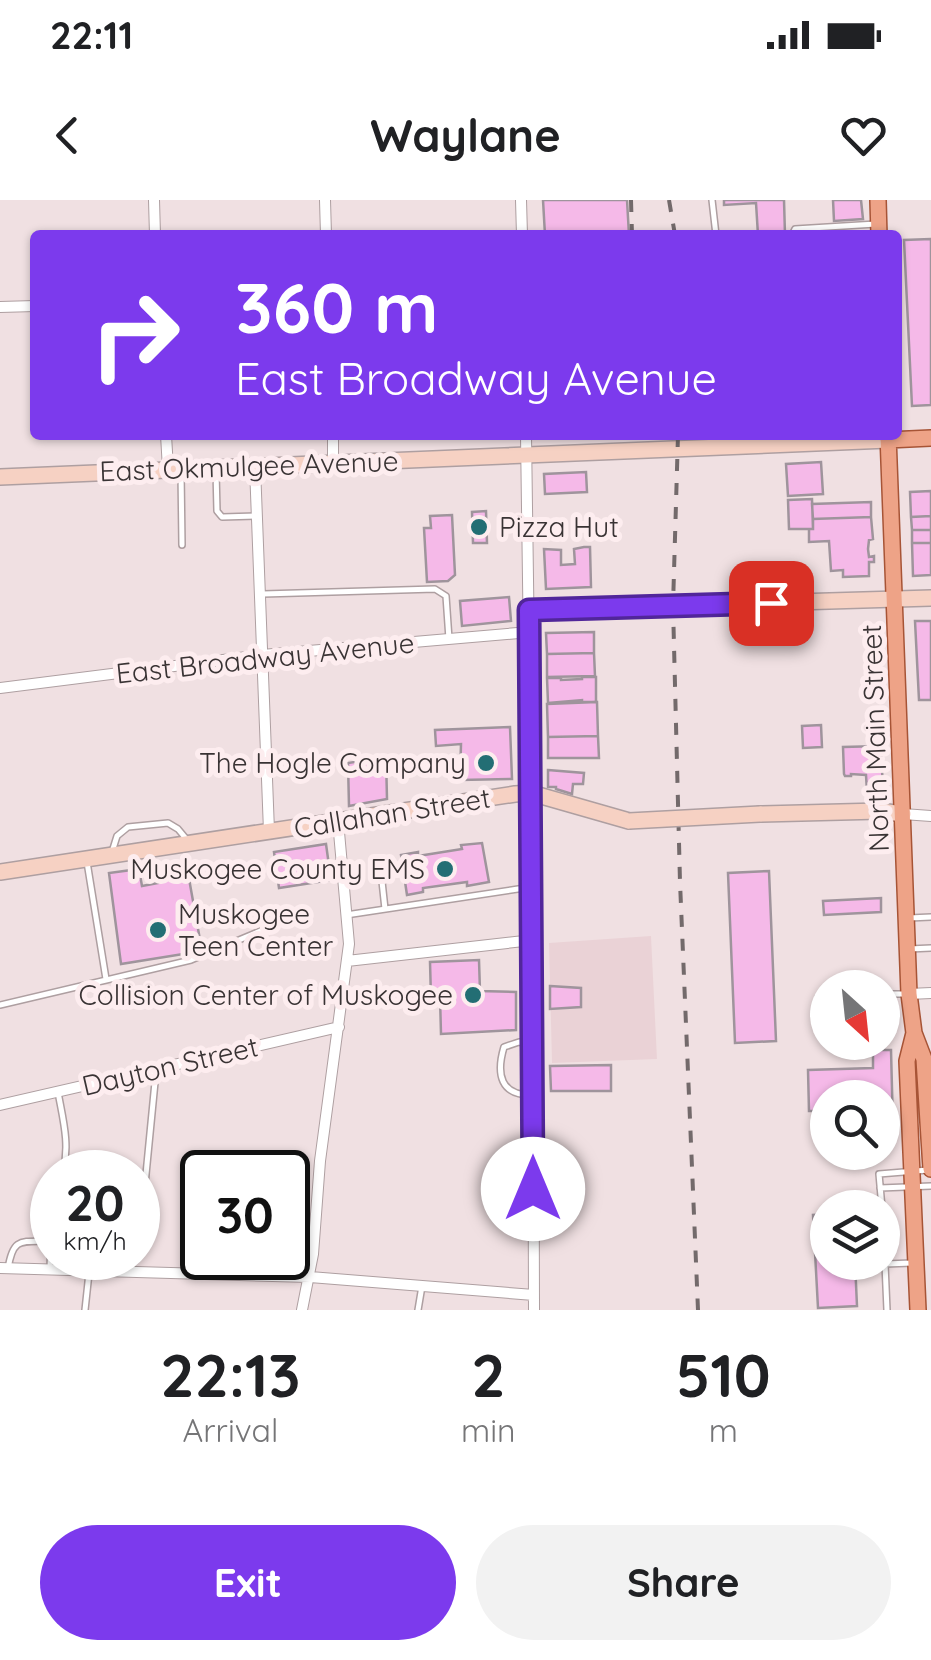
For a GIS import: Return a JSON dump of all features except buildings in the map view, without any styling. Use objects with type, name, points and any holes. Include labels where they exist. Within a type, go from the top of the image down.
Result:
[{"type":"main road","points":[[878,200],[879,230]]},
{"type":"main road","points":[[902,437],[931,438]]},
{"type":"main road","name":"North Main Street","points":[[888,440],[909,994],[914,1033],[924,1059],[931,1169]]},
{"type":"main road","name":"North Main Street","points":[[914,1033],[907,1061],[918,1310]]},
{"type":"street","points":[[154,200],[156,230]]},
{"type":"street","points":[[325,200],[326,230]]},
{"type":"street","points":[[521,200],[522,230]]},
{"type":"street","points":[[0,307],[30,306]]},
{"type":"street","points":[[167,440],[174,469]]},
{"type":"street","points":[[332,440],[333,463]]},
{"type":"street","points":[[526,440],[534,1310]]},
{"type":"street","name":"East Okmulgee Avenue","points":[[0,477],[677,448],[766,440]]},
{"type":"street","points":[[254,467],[269,831]]},
{"type":"street","points":[[529,610],[931,598]]},
{"type":"street","name":"East Broadway Avenue","points":[[0,688],[262,655],[530,632]]},
{"type":"street","name":"Callahan Street","points":[[0,872],[514,794],[531,794],[629,821],[760,814],[903,814]]},
{"type":"street","points":[[903,814],[931,816]]},
{"type":"street","points":[[338,821],[349,944],[320,1161],[310,1277],[534,1295]]},
{"type":"street","points":[[347,961],[533,940]]},
{"type":"street","points":[[909,994],[931,993]]},
{"type":"street","name":"Dayton Street","points":[[0,1105],[339,1027]]},
{"type":"street","points":[[4,1269],[30,1269]]},
{"type":"street","points":[[302,1310],[309,1280]]},
{"type":"lane","points":[[712,200],[715,230]]},
{"type":"lane","points":[[794,230],[879,230]]},
{"type":"lane","points":[[216,468],[217,511],[222,517],[256,516]]},
{"type":"lane","points":[[174,469],[182,544]]},
{"type":"lane","points":[[260,594],[436,589],[446,596],[449,639]]},
{"type":"lane","points":[[111,855],[116,836],[128,826],[173,824],[190,844]]},
{"type":"lane","points":[[86,859],[106,980]]},
{"type":"lane","points":[[380,862],[385,909]]},
{"type":"lane","points":[[346,915],[531,887]]},
{"type":"lane","points":[[906,918],[931,917]]},
{"type":"lane","points":[[0,1005],[191,960],[275,925]]},
{"type":"lane","points":[[907,949],[931,948]]},
{"type":"lane","points":[[900,994],[909,994]]},
{"type":"lane","points":[[533,1043],[504,1047],[500,1064],[502,1080],[510,1091],[533,1095]]},
{"type":"lane","points":[[148,1150],[156,1069]]},
{"type":"lane","points":[[58,1092],[67,1150]]},
{"type":"lane","points":[[931,1169],[913,1179],[880,1188],[879,1174],[913,1179],[931,1186]]},
{"type":"lane","points":[[4,1269],[18,1243],[30,1242]]},
{"type":"lane","points":[[900,1264],[916,1263]]},
{"type":"lane","points":[[84,1310],[88,1280]]},
{"type":"lane","points":[[886,1280],[887,1310]]},
{"type":"lane","points":[[418,1310],[422,1286]]},
{"type":"shaded area","points":[[651,936],[657,1059],[552,1063],[549,943]]},
{"type":"railway","points":[[631,200],[632,230]]},
{"type":"railway","points":[[669,200],[674,230]]},
{"type":"railway","points":[[678,440],[673,606],[698,1310]]},
{"type":"place","name":"Pizza Hut","points":[[479,527]]},
{"type":"place","name":"The Hogle Company","points":[[486,763]]},
{"type":"place","name":"Muskogee County EMS","points":[[445,869]]},
{"type":"place","name":"Muskogee Teen Center","points":[[158,930]]},
{"type":"place","name":"Collision Center of Muskogee","points":[[473,995]]},
{"type":"route","points":[[533,1189],[529,610],[771,603]]}]
